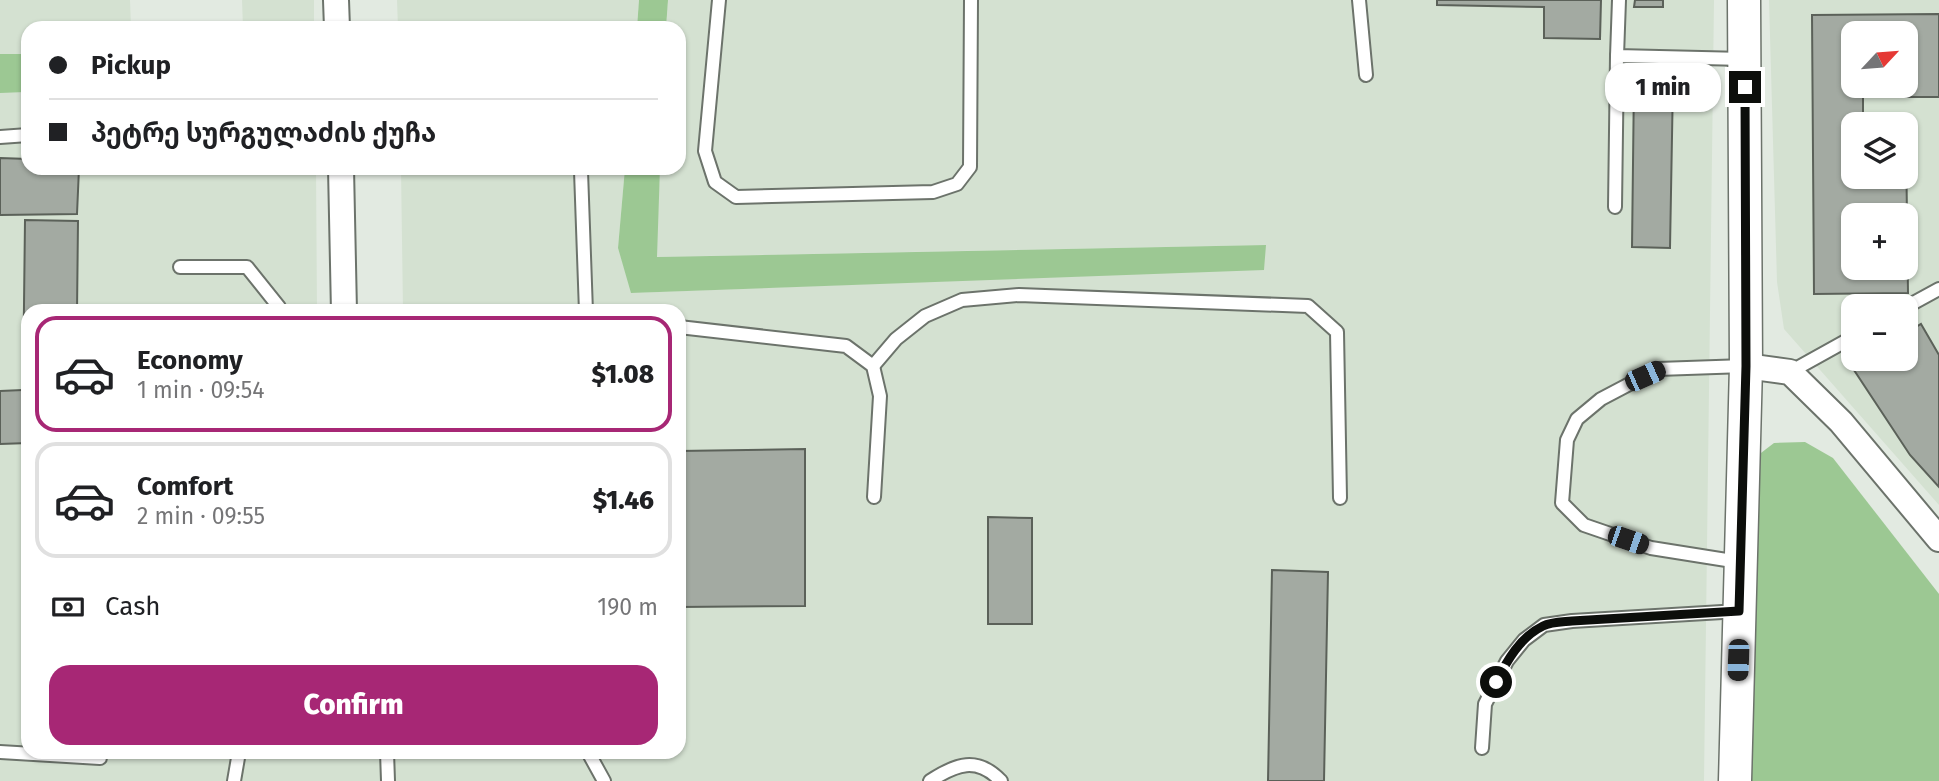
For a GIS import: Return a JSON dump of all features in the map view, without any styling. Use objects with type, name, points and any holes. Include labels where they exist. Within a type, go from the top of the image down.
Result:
[{"type":"street","points":[[337,0],[337,21]]},
{"type":"street","points":[[1735,781],[1746,366],[1744,0]]},
{"type":"street","points":[[341,175],[344,304]]},
{"type":"street","points":[[1746,366],[1790,372],[1842,422],[1939,539]]},
{"type":"lane","points":[[719,0],[705,151],[715,182],[736,197],[933,192],[957,184],[970,167],[971,0]]},
{"type":"lane","points":[[1359,0],[1366,75]]},
{"type":"lane","points":[[1615,207],[1619,0]]},
{"type":"lane","points":[[1617,56],[1745,59]]},
{"type":"lane","points":[[0,137],[21,136]]},
{"type":"lane","points":[[581,175],[586,304]]},
{"type":"lane","points":[[180,267],[247,267],[277,304]]},
{"type":"lane","points":[[1918,300],[1939,289]]},
{"type":"lane","points":[[873,366],[896,339],[925,316],[962,300],[1019,295],[1308,306],[1337,332],[1340,498]]},
{"type":"lane","points":[[686,328],[846,346],[873,366],[880,396],[874,497]]},
{"type":"lane","points":[[1790,372],[1841,344]]},
{"type":"lane","points":[[1740,562],[1651,548],[1584,525],[1562,503],[1567,440],[1577,419],[1601,399],[1658,369],[1746,366]]},
{"type":"lane","points":[[1482,748],[1485,704],[1490,693],[1507,661],[1524,640],[1544,625],[1739,611]]},
{"type":"lane","points":[[0,752],[21,753]]},
{"type":"lane","points":[[234,781],[238,759]]},
{"type":"lane","points":[[387,759],[388,781]]},
{"type":"lane","points":[[592,759],[604,781]]},
{"type":"lane","points":[[930,781],[961,765],[975,765],[991,770],[1001,781]]},
{"type":"shaded area","points":[[0,0],[130,0],[131,21],[21,21],[21,175],[316,175],[317,304],[21,304],[21,759],[686,759],[686,304],[403,304],[401,175],[624,175],[618,248],[632,293],[1264,269],[1265,245],[656,257],[660,175],[686,175],[686,21],[666,21],[668,0],[1714,0],[1704,781],[0,781]]},
{"type":"shaded area","points":[[242,0],[314,0],[314,21],[243,21]]},
{"type":"shaded area","points":[[397,0],[639,0],[638,21],[398,21]]},
{"type":"shaded area","points":[[1769,0],[1939,0],[1939,505],[1784,329],[1777,282]]},
{"type":"green space","points":[[639,0],[668,0],[666,21],[638,21]]},
{"type":"green space","points":[[0,54],[21,54],[21,92],[0,93]]},
{"type":"green space","points":[[624,175],[660,175],[657,257],[1266,245],[1264,270],[631,293],[618,248]]},
{"type":"green space","points":[[1805,442],[1833,458],[1939,594],[1939,781],[1748,781],[1757,456],[1774,443]]},
{"type":"building","points":[[1437,0],[1601,0],[1600,39],[1544,38],[1544,7],[1437,5]]},
{"type":"building","points":[[1635,0],[1663,0],[1663,7],[1634,7]]},
{"type":"building","points":[[1939,14],[1939,97],[1918,97],[1918,21],[1841,21],[1841,98],[1863,98],[1863,112],[1841,112],[1841,189],[1907,189],[1907,203],[1841,203],[1841,280],[1908,280],[1908,293],[1814,294],[1812,15]]},
{"type":"building","points":[[1634,80],[1673,81],[1670,248],[1632,247]]},
{"type":"building","points":[[0,158],[21,159],[21,175],[79,175],[77,214],[0,215]]},
{"type":"building","points":[[25,220],[78,221],[77,304],[24,304]]},
{"type":"building","points":[[1921,324],[1939,355],[1939,487],[1910,455],[1855,371],[1918,371],[1918,326]]},
{"type":"building","points":[[21,390],[21,443],[0,444],[0,391]]},
{"type":"building","points":[[805,449],[805,606],[686,607],[686,451]]},
{"type":"building","points":[[988,517],[1032,518],[1032,624],[988,624]]},
{"type":"building","points":[[1272,570],[1328,572],[1324,781],[1268,781]]},
{"type":"route","points":[[1496,682],[1507,661],[1524,640],[1544,625],[1739,611],[1746,366],[1745,87]]}]
